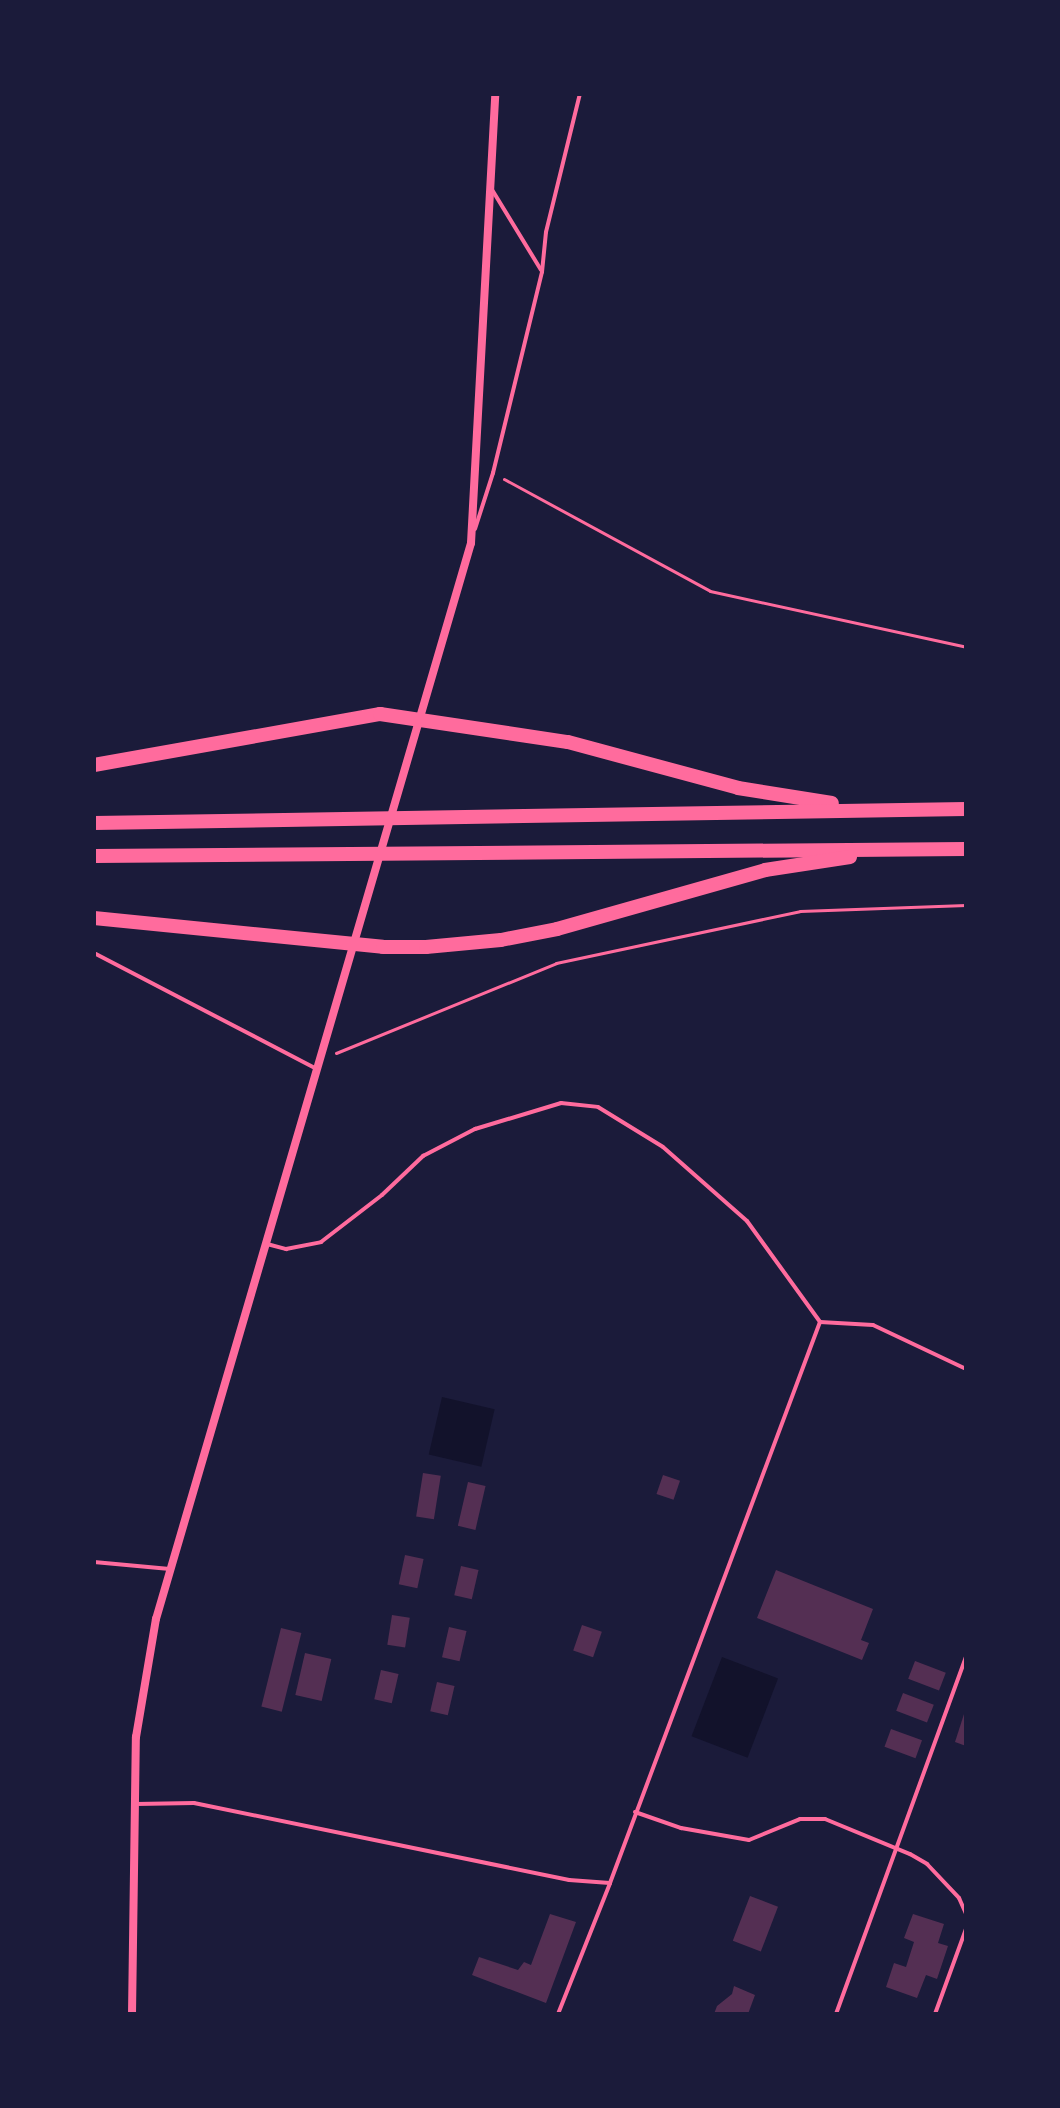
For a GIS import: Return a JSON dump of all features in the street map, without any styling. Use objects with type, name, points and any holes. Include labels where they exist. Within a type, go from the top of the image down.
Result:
[{"type":"highway","points":[[94,765],[380,714],[568,742],[738,788],[872,809]]},
{"type":"highway","points":[[94,823],[966,809]]},
{"type":"highway","points":[[94,918],[426,947],[501,940],[557,929],[765,870],[902,849]]},
{"type":"highway","points":[[94,856],[966,849]]},
{"type":"street","points":[[132,2014],[136,1737],[156,1619],[471,543],[495,94]]},
{"type":"lane","points":[[471,543],[493,473],[542,272],[546,232],[580,94]]},
{"type":"lane","points":[[490,185],[542,272]]},
{"type":"lane","points":[[94,953],[318,1070]]},
{"type":"lane","points":[[267,1244],[286,1249],[321,1242],[382,1195],[423,1156],[475,1129],[561,1103],[598,1107],[663,1147],[747,1221],[820,1322]]},
{"type":"lane","points":[[820,1322],[873,1325],[966,1369]]},
{"type":"lane","points":[[558,2014],[820,1322]]},
{"type":"lane","points":[[94,1562],[170,1569]]},
{"type":"lane","points":[[836,2014],[966,1656]]},
{"type":"lane","points":[[135,1804],[194,1803],[569,1880],[610,1883]]},
{"type":"lane","points":[[635,1812],[681,1828],[749,1840],[800,1819],[825,1819],[897,1848],[927,1864],[959,1898],[966,1914]]},
{"type":"lane","points":[[935,2014],[966,1929]]},
{"type":"path","points":[[493,473],[710,591],[966,647]]},
{"type":"path","points":[[321,1059],[556,963],[800,911],[966,905]]},
{"type":"shaded area","points":[[442,1397],[495,1409],[481,1467],[429,1454]]},
{"type":"shaded area","points":[[722,1657],[778,1679],[748,1758],[692,1736]]},
{"type":"building","points":[[423,1473],[441,1476],[434,1519],[416,1516]]},
{"type":"building","points":[[663,1475],[680,1481],[674,1500],[656,1494]]},
{"type":"building","points":[[468,1482],[486,1486],[475,1530],[458,1526]]},
{"type":"building","points":[[405,1555],[424,1559],[417,1588],[399,1584]]},
{"type":"building","points":[[461,1566],[479,1570],[472,1599],[454,1595]]},
{"type":"building","points":[[776,1570],[873,1609],[861,1640],[869,1643],[862,1660],[757,1618]]},
{"type":"building","points":[[392,1615],[410,1618],[405,1647],[387,1645]]},
{"type":"building","points":[[582,1625],[602,1632],[593,1657],[573,1651]]},
{"type":"building","points":[[449,1627],[467,1631],[460,1661],[442,1657]]},
{"type":"building","points":[[281,1628],[301,1633],[282,1712],[261,1707]]},
{"type":"building","points":[[305,1653],[331,1659],[322,1701],[295,1695]]},
{"type":"building","points":[[915,1661],[946,1673],[939,1691],[908,1679]]},
{"type":"building","points":[[381,1670],[399,1674],[392,1703],[374,1699]]},
{"type":"building","points":[[437,1682],[455,1686],[448,1715],[430,1711]]},
{"type":"building","points":[[903,1693],[934,1705],[927,1723],[896,1711]]},
{"type":"building","points":[[966,1711],[966,1746],[955,1742]]},
{"type":"building","points":[[891,1729],[922,1740],[916,1758],[885,1747]]},
{"type":"building","points":[[750,1896],[778,1907],[761,1952],[733,1941]]},
{"type":"building","points":[[550,1914],[576,1922],[546,2003],[472,1975],[479,1957],[518,1970],[524,1962],[531,1965]]},
{"type":"building","points":[[913,1914],[944,1924],[938,1943],[948,1946],[937,1979],[926,1975],[917,1998],[886,1987],[894,1963],[906,1967],[914,1942],[904,1938]]},
{"type":"building","points":[[734,1986],[755,1995],[748,2014],[714,2014],[717,2006],[732,1994]]}]
